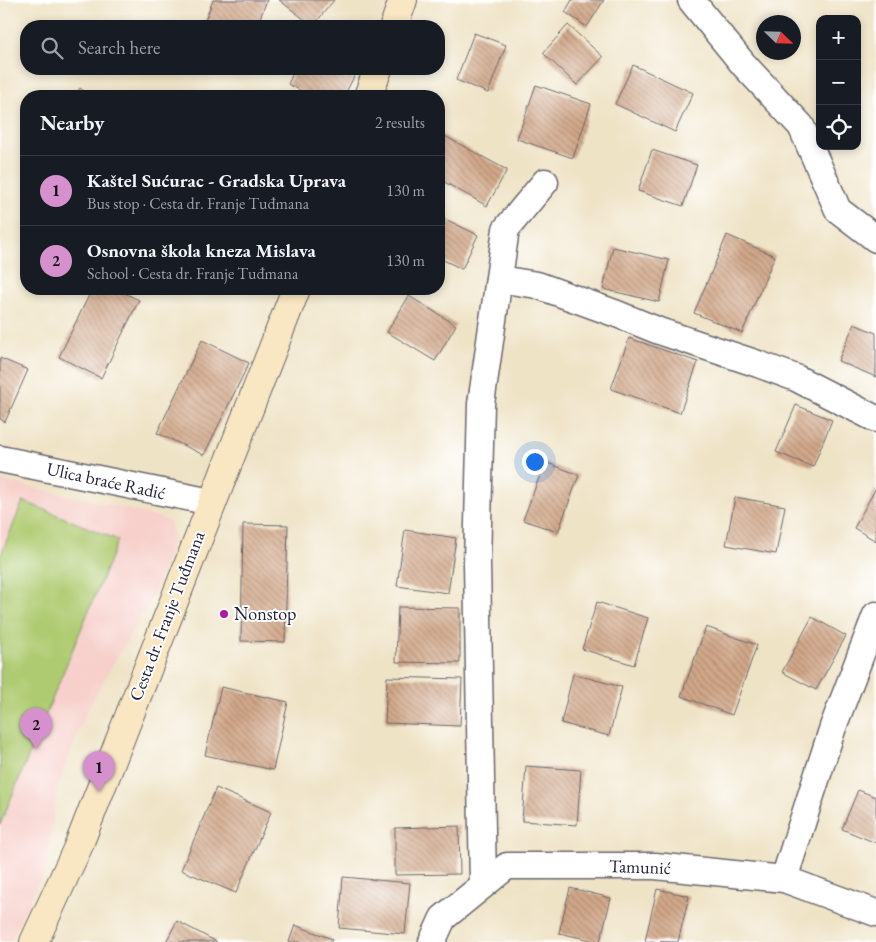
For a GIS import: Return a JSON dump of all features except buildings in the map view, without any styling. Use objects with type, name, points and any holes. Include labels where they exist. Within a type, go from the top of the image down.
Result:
[{"type":"main road","points":[[396,20],[403,0]]},
{"type":"main road","points":[[370,90],[376,75]]},
{"type":"main road","name":"Cesta dr. Franje Tuđmana","points":[[34,942],[78,847],[293,295]]},
{"type":"street","points":[[691,0],[744,66],[800,126],[838,210],[876,239]]},
{"type":"street","points":[[483,885],[477,563],[481,404],[506,229],[545,182]]},
{"type":"street","points":[[499,279],[537,285],[659,331],[796,378],[876,419]]},
{"type":"street","name":"Ulica braće Radić","points":[[0,459],[212,502]]},
{"type":"street","points":[[784,879],[832,726],[876,615]]},
{"type":"street","name":"Tamunić","points":[[432,942],[443,918],[507,866],[655,866],[784,879],[876,913]]},
{"type":"shaded area","points":[[0,480],[124,508],[170,521],[174,538],[155,591],[87,710],[57,789],[47,865],[10,942],[0,942]]},
{"type":"green space","points":[[23,501],[118,540],[0,825],[0,557]]},
{"type":"place","name":"Nonstop","points":[[224,614]]},
{"type":"place","name":"Osnovna škola kneza Mislava","points":[[36,749]]},
{"type":"place","name":"Kaštel Sućurac - Gradska Uprava","points":[[99,792]]}]
